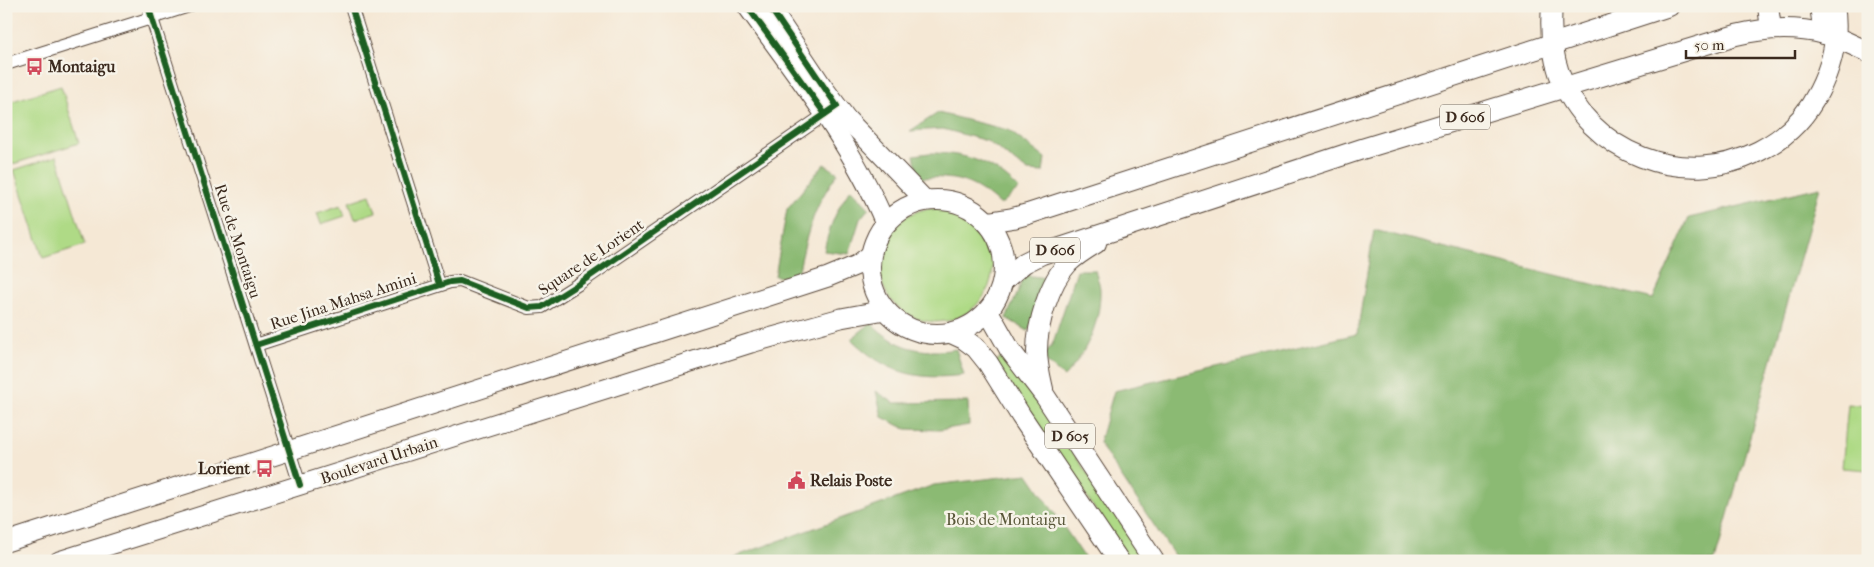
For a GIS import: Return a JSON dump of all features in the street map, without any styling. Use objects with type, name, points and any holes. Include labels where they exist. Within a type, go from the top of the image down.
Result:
[{"type":"main road","points":[[747,6],[831,110],[846,118],[925,200]]},
{"type":"main road","points":[[769,6],[831,110],[885,223]]},
{"type":"main road","points":[[1552,6],[1552,39],[1559,74],[1571,98],[1587,120],[1614,143],[1637,156],[1663,164],[1698,167],[1716,166],[1750,156],[1781,137],[1806,112],[1824,81],[1830,64],[1836,29],[1834,6]]},
{"type":"main road","name":"D 606","points":[[988,222],[1028,214],[1669,6]]},
{"type":"main road","points":[[1768,6],[1771,29]]},
{"type":"main road","points":[[1820,6],[1824,34],[1868,52]]},
{"type":"main road","name":"D 606","points":[[1004,280],[1024,263],[1042,254],[1362,149],[1593,77],[1736,35],[1771,29],[1824,34]]},
{"type":"main road","points":[[945,199],[966,205],[988,222],[998,237],[1004,260],[1004,280],[997,298],[988,311],[972,325],[951,333],[933,334],[915,331],[898,322],[884,310],[874,294],[869,275],[870,255],[875,238],[885,223],[902,208],[925,200],[945,199]]},
{"type":"main road","points":[[1045,396],[1038,367],[1037,351],[1041,322],[1053,288],[1068,263],[1112,232]]},
{"type":"main road","points":[[6,542],[820,280],[843,272],[870,255]]},
{"type":"main road","name":"Boulevard Urbain","points":[[59,561],[642,377],[841,318],[884,310]]},
{"type":"main road","name":"D 605","points":[[988,311],[1010,350],[1045,396],[1154,561]]},
{"type":"main road","name":"D 605","points":[[951,333],[964,339],[976,348],[988,363],[1021,416],[1119,561]]},
{"type":"street","points":[[6,64],[149,12],[189,6]]},
{"type":"street","points":[[351,6],[440,284]]},
{"type":"street","name":"Rue de Montaigu","points":[[149,12],[300,485]]},
{"type":"street","name":"Square de Lorient","points":[[440,284],[460,281],[529,308],[542,307],[580,283],[831,110]]},
{"type":"street","name":"Rue Jina Mahsa Amini","points":[[256,345],[440,284]]},
{"type":"green space","points":[[61,86],[79,143],[10,165],[6,153],[6,103]]},
{"type":"green space","points":[[938,113],[1008,130],[1045,158],[1043,172],[1028,171],[987,141],[943,129],[910,131]]},
{"type":"green space","points":[[943,153],[978,161],[999,172],[1019,189],[1000,205],[981,190],[963,181],[943,178],[919,178],[914,155]]},
{"type":"green space","points":[[57,156],[85,245],[43,258],[14,170]]},
{"type":"green space","points":[[824,164],[838,173],[822,198],[811,223],[797,279],[775,276],[787,209]]},
{"type":"green space","points":[[1820,187],[1715,561],[1178,561],[1099,443],[1114,391],[1357,334],[1374,230],[1653,299],[1689,218]]},
{"type":"green space","points":[[851,189],[869,208],[860,219],[849,254],[824,251],[834,218]]},
{"type":"green space","points":[[370,195],[376,212],[355,219],[349,202]]},
{"type":"green space","points":[[341,205],[345,216],[321,224],[317,213]]},
{"type":"green space","points":[[936,208],[958,212],[977,224],[989,243],[993,265],[989,287],[977,306],[958,318],[936,322],[914,318],[895,306],[883,287],[879,265],[883,243],[895,224],[914,212]]},
{"type":"green space","points":[[1077,270],[1095,270],[1100,287],[1100,302],[1091,337],[1079,358],[1064,377],[1042,358],[1053,343]]},
{"type":"green space","points":[[1023,275],[1048,278],[1036,316],[1028,331],[1006,318],[1019,290]]},
{"type":"green space","points":[[871,323],[880,332],[910,348],[932,351],[956,349],[964,375],[931,377],[903,372],[889,367],[864,351],[851,339]]},
{"type":"green space","points":[[1006,354],[1147,561],[1130,561],[995,362]]},
{"type":"green space","points":[[876,391],[894,403],[968,402],[969,425],[940,430],[906,429],[882,417]]},
{"type":"green space","points":[[1848,404],[1868,406],[1868,470],[1842,468]]},
{"type":"green space","name":"Bois de Montaigu","points":[[1028,474],[1087,561],[723,561],[934,485]]},
{"type":"cycle path","points":[[148,6],[300,485]]},
{"type":"cycle path","points":[[351,6],[439,284]]},
{"type":"cycle path","points":[[747,6],[825,114]]},
{"type":"cycle path","points":[[256,345],[450,282],[460,281],[529,308],[542,307],[580,283],[837,106],[769,6]]},
{"type":"place","name":"Montaigu","points":[[34,66]]},
{"type":"place","name":"Lorient","points":[[264,468]]},
{"type":"place","name":"Relais Poste","points":[[796,480]]}]
